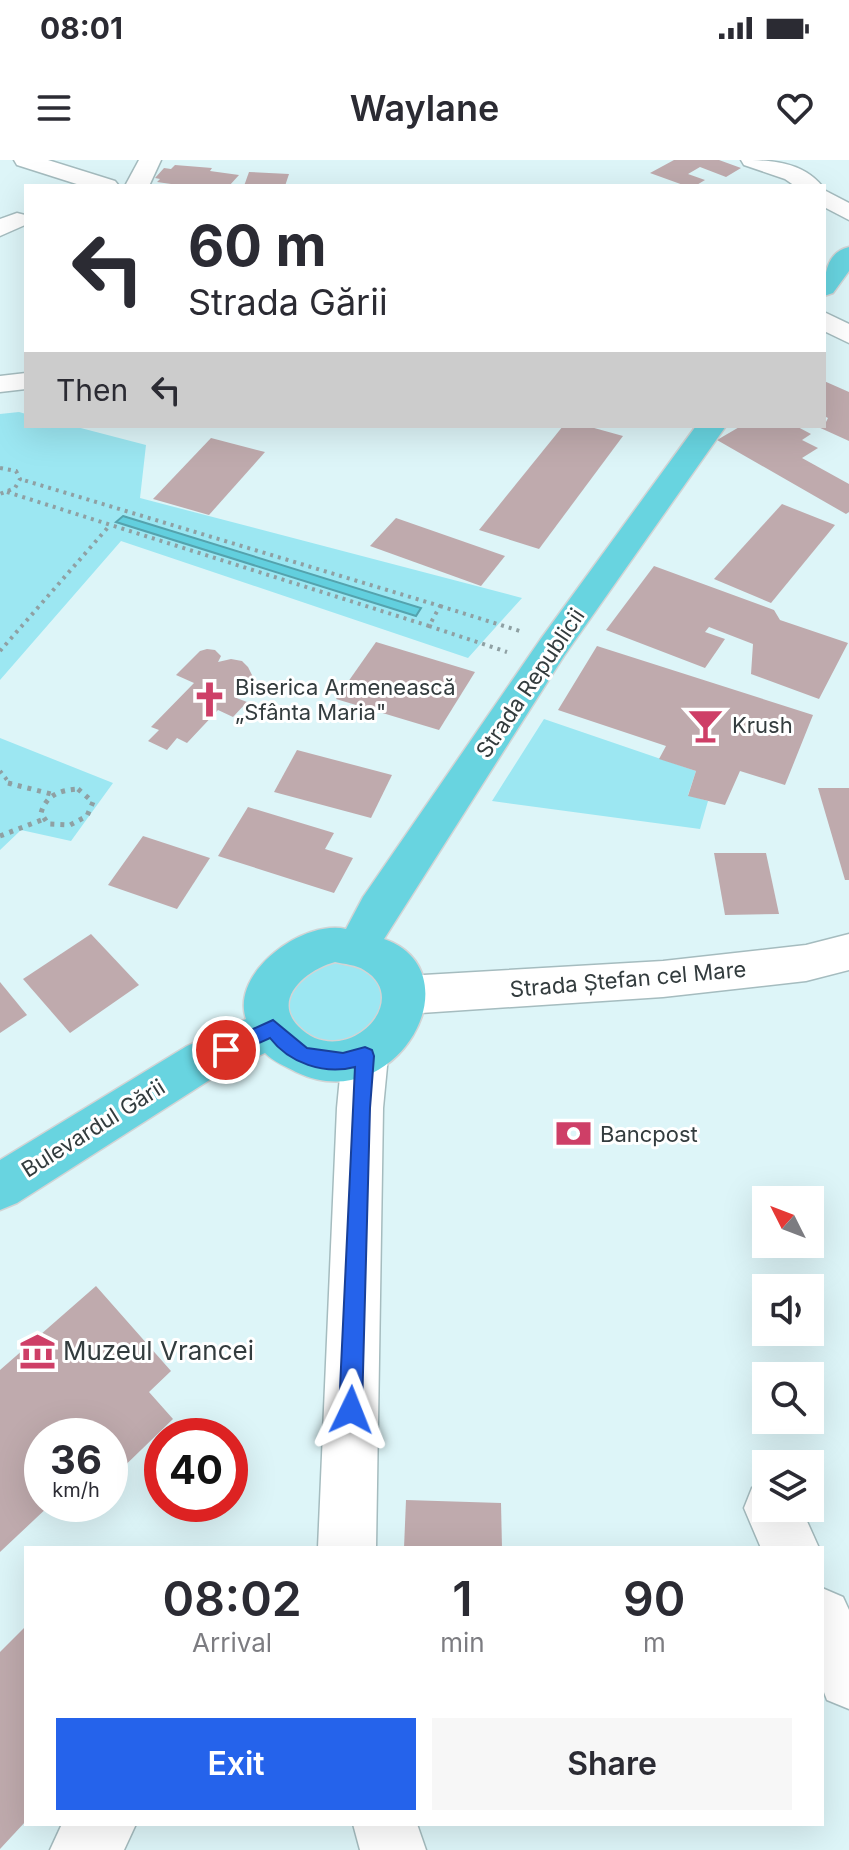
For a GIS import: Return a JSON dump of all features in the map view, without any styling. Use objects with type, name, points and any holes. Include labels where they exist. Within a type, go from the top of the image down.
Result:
[{"type":"main road","points":[[826,285],[849,254]]},
{"type":"main road","name":"Strada Republicii","points":[[359,946],[378,909],[549,653],[710,428]]},
{"type":"main road","points":[[320,946],[359,946],[387,962],[400,977],[406,995],[401,1023],[387,1041],[365,1056],[343,1062],[303,1056],[286,1045],[273,1028],[269,1016],[269,991],[286,964],[320,946]]},
{"type":"main road","name":"Bulevardul Gării","points":[[0,1187],[203,1060],[273,1028]]},
{"type":"street","points":[[25,160],[101,184]]},
{"type":"street","points":[[138,184],[150,160]]},
{"type":"street","points":[[752,160],[793,174],[807,184]]},
{"type":"street","points":[[826,198],[849,213]]},
{"type":"street","points":[[826,321],[849,335]]},
{"type":"street","points":[[0,384],[24,381]]},
{"type":"street","name":"Strada Ștefan cel Mare","points":[[406,995],[663,979],[806,963],[849,952]]},
{"type":"street","points":[[342,1542],[359,1124],[365,1056]]},
{"type":"street","points":[[778,1522],[789,1546]]},
{"type":"street","points":[[824,1622],[849,1678]]},
{"type":"street","points":[[83,1850],[102,1826]]},
{"type":"street","points":[[386,1826],[393,1850]]},
{"type":"path","points":[[0,468],[16,471],[20,479],[440,606],[549,653]]},
{"type":"path","points":[[0,494],[15,488],[20,479]]},
{"type":"path","points":[[7,492],[429,626],[549,653]]},
{"type":"path","points":[[0,651],[110,525]]},
{"type":"path","points":[[429,626],[440,606]]},
{"type":"path","points":[[0,771],[9,785],[52,795],[78,789],[90,796],[92,808],[85,819],[70,826],[55,826],[44,819],[42,806],[52,795]]},
{"type":"path","points":[[0,836],[44,819]]},
{"type":"shaded area","points":[[24,413],[24,428],[81,428],[146,445],[140,498],[522,598],[468,658],[121,541],[0,680],[0,414]]},
{"type":"shaded area","points":[[123,516],[421,608],[416,616],[116,522]]},
{"type":"shaded area","points":[[544,719],[696,771],[688,795],[708,801],[700,829],[492,801]]},
{"type":"shaded area","points":[[0,738],[113,783],[71,841],[21,830],[0,850]]},
{"type":"shaded area","points":[[335,944],[406,995],[327,1062],[268,1001]]},
{"type":"building","points":[[674,160],[719,160],[741,168],[726,177],[700,167],[688,174],[705,180],[698,184],[680,184],[650,173]]},
{"type":"building","points":[[175,165],[212,168],[210,171],[239,175],[231,184],[157,182],[160,179],[155,178],[164,168],[171,169]]},
{"type":"building","points":[[249,172],[289,174],[286,184],[245,184]]},
{"type":"building","points":[[826,382],[849,392],[849,441],[820,428],[826,428]]},
{"type":"building","points":[[561,428],[594,428],[623,436],[539,549],[479,530]]},
{"type":"building","points":[[738,428],[800,428],[811,434],[802,440],[818,448],[802,458],[849,484],[849,512],[846,514],[717,440]]},
{"type":"building","points":[[211,438],[265,452],[209,515],[153,499]]},
{"type":"building","points":[[782,504],[835,525],[771,603],[714,579]]},
{"type":"building","points":[[396,518],[505,556],[481,586],[370,546]]},
{"type":"building","points":[[654,566],[774,610],[780,620],[848,643],[819,699],[751,674],[753,644],[709,627],[705,632],[725,639],[705,668],[606,630]]},
{"type":"building","points":[[376,642],[475,672],[439,730],[336,699]]},
{"type":"building","name":"Krush","points":[[597,646],[813,715],[785,785],[740,771],[725,805],[688,796],[696,771],[659,759],[666,746],[558,710]]},
{"type":"building","name":"Biserica Armenească „Sfânta Maria\"","points":[[215,650],[221,656],[218,662],[231,659],[242,661],[248,667],[253,677],[234,697],[247,702],[233,717],[218,710],[187,743],[177,738],[167,750],[148,741],[159,730],[151,727],[194,683],[176,675],[200,651]]},
{"type":"building","points":[[297,750],[392,775],[371,818],[274,792]]},
{"type":"building","points":[[818,788],[849,788],[849,880],[845,880]]},
{"type":"building","points":[[248,807],[334,833],[325,849],[353,858],[334,893],[218,856]]},
{"type":"building","points":[[143,836],[210,858],[177,909],[108,885]]},
{"type":"building","points":[[714,853],[766,853],[779,914],[725,915]]},
{"type":"building","points":[[91,934],[139,985],[70,1033],[23,979]]},
{"type":"building","points":[[0,982],[27,1015],[0,1033]]},
{"type":"building","points":[[96,1286],[171,1371],[149,1392],[172,1418],[144,1418],[144,1447],[128,1463],[128,1418],[24,1418],[24,1522],[32,1522],[0,1552],[0,1370]]},
{"type":"building","points":[[406,1500],[501,1503],[502,1546],[404,1546]]},
{"type":"building","points":[[24,1628],[24,1823],[0,1849],[0,1652]]},
{"type":"place","name":"Biserica Armenească „Sfânta Maria\"","points":[[209,700]]},
{"type":"place","name":"Krush","points":[[706,725]]},
{"type":"place","name":"Bancpost","points":[[574,1134]]},
{"type":"place","name":"Muzeul Vrancei","points":[[37,1351]]},
{"type":"route","points":[[226,1050],[273,1028],[286,1045],[303,1056],[343,1062],[365,1056],[360,1108],[351,1410]]}]
